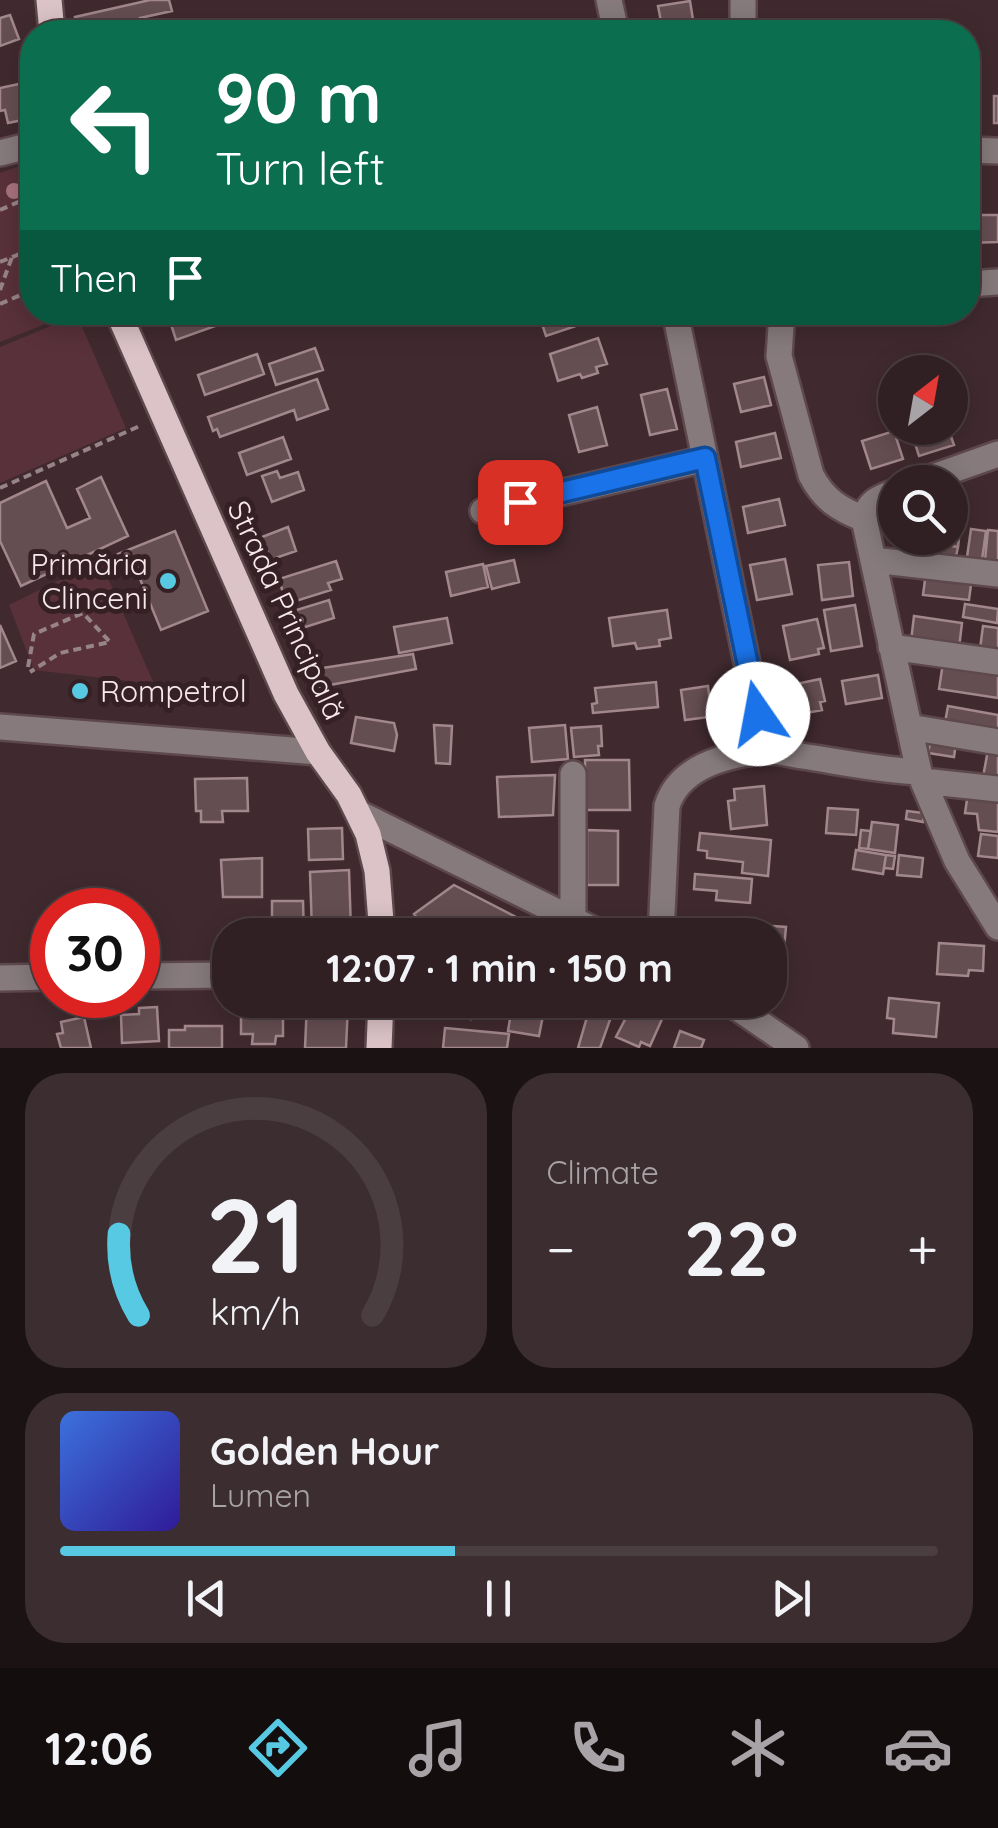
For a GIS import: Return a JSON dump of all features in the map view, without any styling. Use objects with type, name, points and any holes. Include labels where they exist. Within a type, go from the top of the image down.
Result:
[{"type":"main road","name":"Strada Principală","points":[[124,325],[286,694],[318,752],[360,814],[377,871],[381,918]]},
{"type":"main road","points":[[379,1048],[380,1018]]},
{"type":"street","points":[[677,325],[765,751]]},
{"type":"street","points":[[781,325],[779,356],[811,476],[820,493],[838,508],[864,519]]},
{"type":"street","points":[[967,465],[998,454]]},
{"type":"street","points":[[483,512],[705,458]]},
{"type":"street","points":[[878,498],[867,508],[864,519],[921,776],[957,861],[998,927]]},
{"type":"street","points":[[872,560],[998,574]]},
{"type":"street","points":[[892,647],[998,662]]},
{"type":"street","points":[[909,727],[998,742]]},
{"type":"street","points":[[0,728],[318,752]]},
{"type":"street","points":[[662,918],[667,806],[671,792],[686,774],[698,768],[765,751],[998,788]]},
{"type":"street","points":[[572,918],[574,774]]},
{"type":"street","points":[[360,814],[568,918]]},
{"type":"street","points":[[160,976],[212,975]]},
{"type":"street","points":[[0,978],[30,977]]},
{"type":"street","points":[[752,1018],[796,1048]]},
{"type":"path","points":[[0,262],[20,254]]},
{"type":"path","points":[[0,290],[12,257]]},
{"type":"path","points":[[0,488],[163,416]]},
{"type":"path","points":[[84,613],[110,642],[60,653],[29,670],[34,634],[84,613]]},
{"type":"shaded area","points":[[20,166],[20,325],[43,325],[0,342],[0,173]]},
{"type":"shaded area","points":[[53,325],[81,325],[126,428],[0,483],[0,347]]},
{"type":"shaded area","points":[[100,560],[154,684],[34,670],[9,605]]},
{"type":"building","points":[[150,0],[169,0],[172,11],[140,20],[75,17]]},
{"type":"building","points":[[690,1],[693,20],[661,20],[658,6]]},
{"type":"building","points":[[10,15],[19,39],[0,46],[0,18]]},
{"type":"building","points":[[20,84],[20,120],[8,123],[5,110],[0,111],[0,88]]},
{"type":"building","points":[[994,96],[998,96],[998,123],[994,123]]},
{"type":"building","points":[[980,215],[998,215],[998,242],[980,243]]},
{"type":"building","points":[[171,325],[218,325],[176,340]]},
{"type":"building","points":[[542,325],[579,325],[546,336]]},
{"type":"building","points":[[598,338],[607,364],[596,367],[598,373],[558,381],[550,354]]},
{"type":"building","points":[[315,348],[323,370],[276,385],[269,364]]},
{"type":"building","points":[[257,354],[264,374],[205,395],[198,375]]},
{"type":"building","points":[[764,377],[771,405],[741,412],[734,384]]},
{"type":"building","points":[[317,379],[328,409],[297,420],[294,410],[220,437],[217,429],[213,431],[208,417]]},
{"type":"building","points":[[667,389],[677,429],[650,435],[641,395]]},
{"type":"building","points":[[597,407],[607,445],[579,452],[569,415]]},
{"type":"building","points":[[775,433],[781,458],[741,467],[736,442]]},
{"type":"building","points":[[878,436],[878,445],[898,445],[903,459],[871,469],[862,441]]},
{"type":"building","points":[[283,437],[291,459],[247,475],[239,453]]},
{"type":"building","points":[[915,445],[954,445],[919,456]]},
{"type":"building","points":[[277,471],[280,478],[298,472],[304,490],[272,502],[262,476]]},
{"type":"building","points":[[101,477],[128,536],[21,586],[0,541],[0,503],[46,481],[67,528],[90,518],[77,489]]},
{"type":"building","points":[[779,499],[785,525],[748,533],[743,507]]},
{"type":"building","points":[[288,527],[296,551],[270,560],[262,537]]},
{"type":"building","points":[[971,529],[986,531],[982,560],[967,557]]},
{"type":"building","points":[[988,530],[998,531],[998,561],[985,560]]},
{"type":"building","name":"Primăria Clinceni","points":[[175,531],[208,611],[161,630],[138,574],[128,578],[118,554]]},
{"type":"building","points":[[941,555],[956,555],[955,561],[940,558]]},
{"type":"building","points":[[785,559],[792,594],[757,600],[750,565]]},
{"type":"building","points":[[514,560],[519,582],[492,589],[486,566]]},
{"type":"building","points":[[336,561],[342,579],[328,583],[331,590],[296,601],[295,597],[285,600],[279,579]]},
{"type":"building","points":[[849,562],[853,596],[822,600],[818,565]]},
{"type":"building","points":[[483,564],[488,587],[451,596],[446,572]]},
{"type":"building","points":[[926,572],[972,577],[969,600],[923,595]]},
{"type":"building","points":[[329,600],[334,618],[296,630],[290,612]]},
{"type":"building","points":[[965,604],[998,609],[997,623],[963,617]]},
{"type":"building","points":[[855,605],[862,646],[831,651],[824,610]]},
{"type":"building","points":[[667,610],[671,638],[659,640],[660,646],[613,646],[609,618]]},
{"type":"building","points":[[914,616],[962,623],[959,648],[911,641]]},
{"type":"building","points":[[447,618],[452,643],[399,653],[394,627]]},
{"type":"building","points":[[817,619],[824,648],[818,649],[819,654],[790,660],[783,626]]},
{"type":"building","points":[[0,625],[16,661],[0,668]]},
{"type":"building","points":[[983,626],[998,628],[998,652],[980,649]]},
{"type":"building","points":[[413,654],[416,669],[319,687],[316,669]]},
{"type":"building","points":[[943,663],[998,672],[998,698],[939,689]]},
{"type":"building","points":[[878,675],[882,698],[846,704],[842,681]]},
{"type":"building","points":[[820,679],[825,701],[820,702],[822,710],[791,716],[782,687]]},
{"type":"building","points":[[656,682],[658,707],[593,713],[592,704],[597,703],[595,688]]},
{"type":"building","points":[[708,686],[709,717],[685,720],[681,690]]},
{"type":"building","points":[[948,706],[998,715],[998,737],[944,728]]},
{"type":"building","points":[[356,717],[394,723],[394,751],[351,743]]},
{"type":"building","points":[[434,725],[452,726],[450,764],[436,763]]},
{"type":"building","points":[[565,725],[568,759],[532,762],[529,728]]},
{"type":"building","points":[[601,726],[599,755],[574,757],[571,728]]},
{"type":"building","points":[[931,739],[956,743],[954,757],[928,753]]},
{"type":"building","points":[[988,750],[998,752],[998,780],[983,777]]},
{"type":"building","points":[[585,760],[629,760],[630,810],[585,810]]},
{"type":"building","points":[[555,775],[553,815],[499,817],[497,777]]},
{"type":"building","points":[[247,778],[248,811],[222,811],[223,822],[201,822],[201,811],[196,811],[195,779]]},
{"type":"building","points":[[764,786],[767,825],[731,829],[728,801],[735,800],[734,789]]},
{"type":"building","points":[[968,793],[998,796],[998,832],[979,830],[977,814],[965,813]]},
{"type":"building","points":[[828,808],[858,810],[856,835],[826,833]]},
{"type":"building","points":[[907,811],[924,813],[923,822],[906,819]]},
{"type":"building","points":[[872,822],[898,825],[895,853],[868,849]]},
{"type":"building","points":[[342,828],[343,859],[309,860],[308,829]]},
{"type":"building","points":[[587,830],[618,831],[618,885],[587,885]]},
{"type":"building","points":[[861,830],[871,831],[868,849],[859,848]]},
{"type":"building","points":[[700,833],[771,840],[768,876],[742,873],[743,862],[707,858],[707,851],[698,850]]},
{"type":"building","points":[[981,834],[998,836],[998,858],[978,856]]},
{"type":"building","points":[[856,850],[886,855],[883,874],[853,869]]},
{"type":"building","points":[[886,855],[895,856],[893,869],[884,868]]},
{"type":"building","points":[[899,855],[923,858],[921,877],[897,875]]},
{"type":"building","points":[[262,858],[262,897],[223,897],[221,860]]},
{"type":"building","points":[[349,870],[351,918],[312,918],[310,872]]},
{"type":"building","points":[[695,874],[752,879],[750,903],[716,900],[717,891],[694,889]]},
{"type":"building","points":[[454,885],[516,917],[417,918],[414,914]]},
{"type":"building","points":[[272,901],[303,901],[304,918],[272,918]]},
{"type":"building","points":[[939,943],[984,946],[983,971],[969,970],[968,976],[937,974]]},
{"type":"building","points":[[889,998],[939,1003],[936,1037],[893,1033],[894,1019],[887,1018]]},
{"type":"building","points":[[84,1018],[91,1048],[61,1048],[57,1034],[63,1033],[61,1022]]},
{"type":"building","points":[[121,1018],[158,1018],[159,1041],[122,1043]]},
{"type":"building","points":[[241,1018],[283,1018],[283,1036],[276,1036],[275,1044],[252,1044],[253,1034],[241,1034]]},
{"type":"building","points":[[306,1018],[347,1018],[346,1048],[305,1048]]},
{"type":"building","points":[[510,1018],[542,1018],[539,1036],[508,1031]]},
{"type":"building","points":[[587,1018],[611,1018],[600,1048],[578,1048]]},
{"type":"building","points":[[626,1018],[663,1018],[650,1046],[641,1042],[639,1047],[616,1037]]},
{"type":"building","points":[[185,1026],[222,1026],[222,1048],[169,1048],[169,1030],[185,1030]]},
{"type":"building","points":[[445,1028],[509,1034],[507,1048],[443,1048]]},
{"type":"building","points":[[680,1031],[704,1040],[701,1048],[674,1048]]},
{"type":"place","name":"Primăria Clinceni","points":[[168,581]]},
{"type":"place","name":"Rompetrol","points":[[80,691]]},
{"type":"route","points":[[520,502],[705,458],[758,714]]}]
